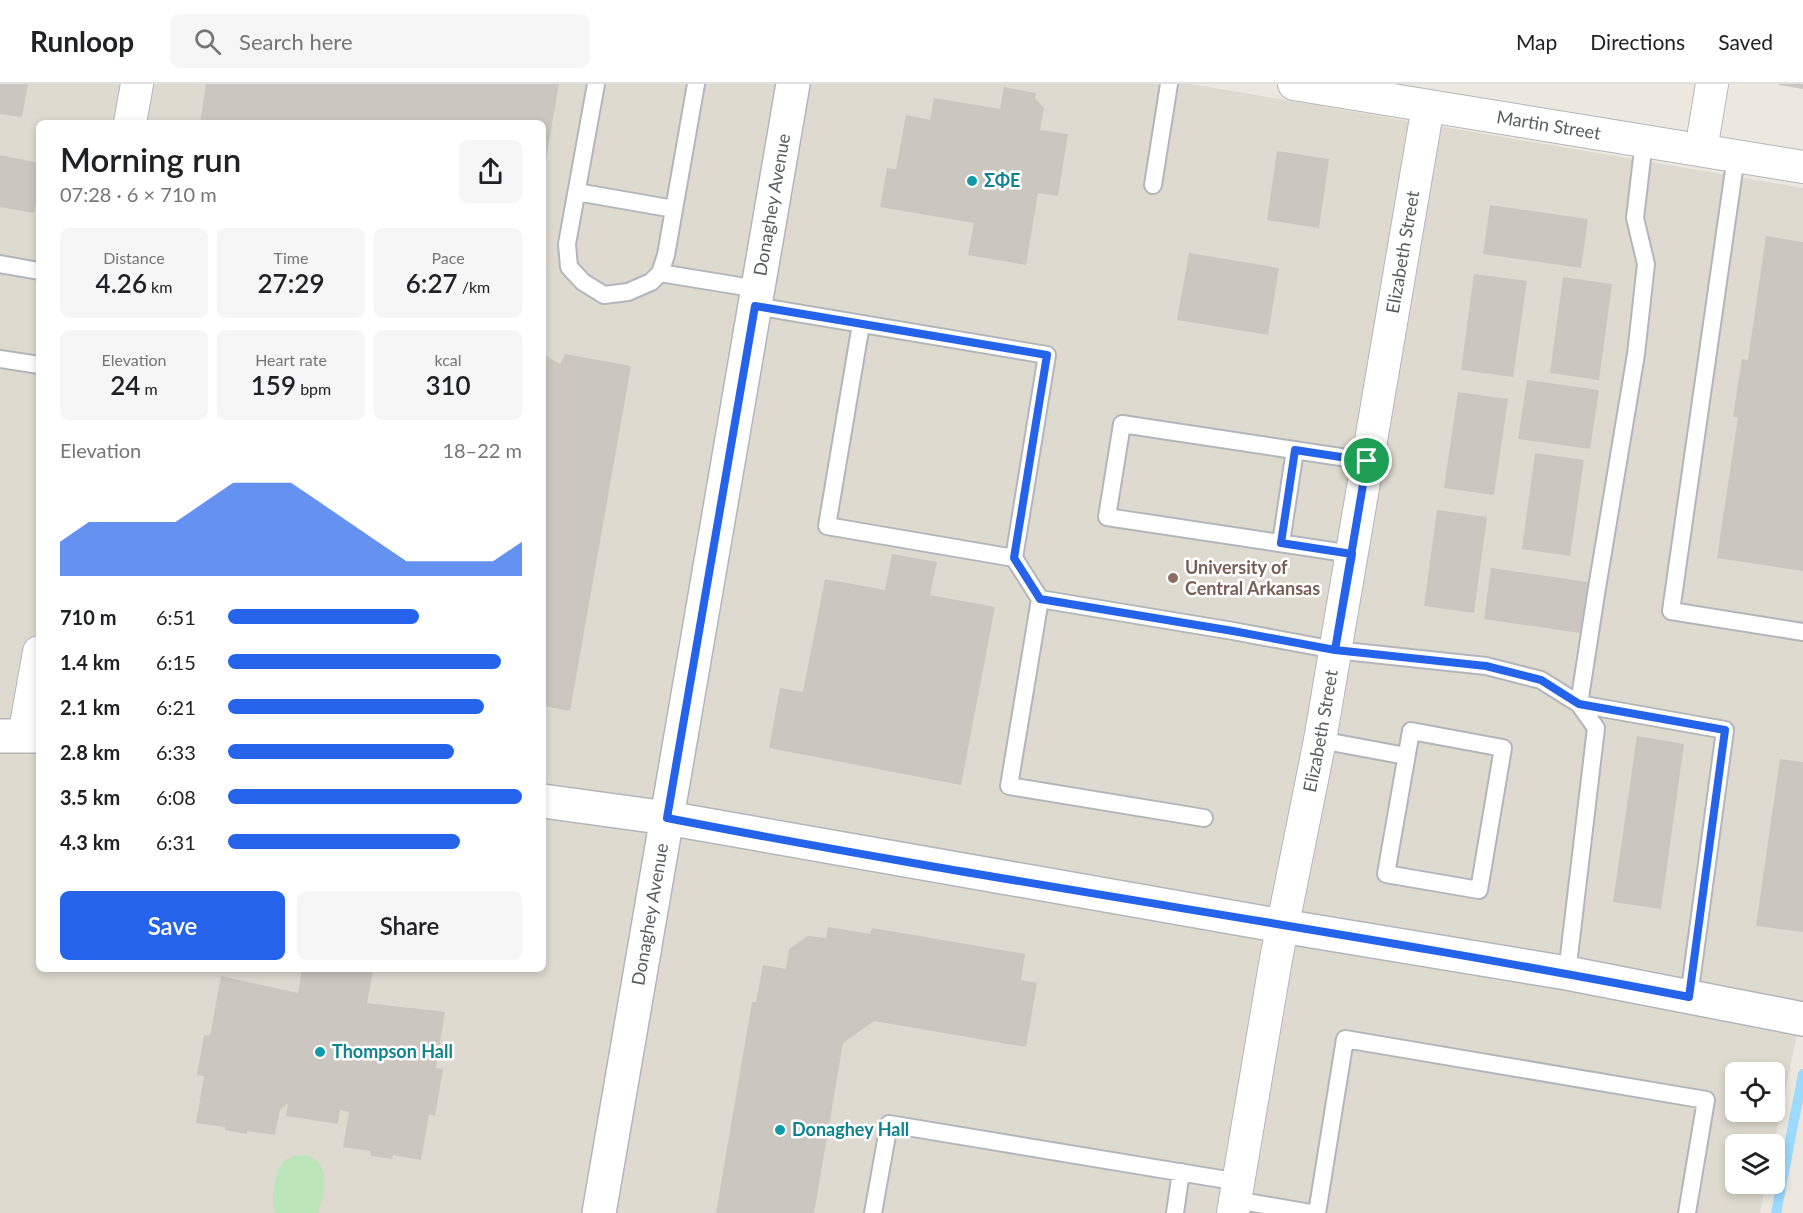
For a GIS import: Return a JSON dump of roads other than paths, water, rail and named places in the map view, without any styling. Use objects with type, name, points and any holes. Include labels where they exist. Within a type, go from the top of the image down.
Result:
[{"type":"street","points":[[130,120],[136,84]]},
{"type":"street","name":"Donaghey Avenue","points":[[599,1213],[793,84]]},
{"type":"street","name":"Martin Street","points":[[1293,84],[1803,167]]},
{"type":"street","points":[[1701,150],[1712,84]]},
{"type":"street","name":"Elizabeth Street","points":[[1236,1199],[1282,926],[1320,740],[1428,106]]},
{"type":"street","points":[[21,736],[36,666]]},
{"type":"street","points":[[546,801],[667,818],[1282,926],[1568,973],[1803,1019]]},
{"type":"lane","points":[[596,84],[567,244],[569,267],[583,282],[604,295],[628,292],[651,282],[660,273],[666,255],[696,84]]},
{"type":"lane","points":[[1153,185],[1168,84]]},
{"type":"lane","points":[[1568,973],[1596,728],[1579,704],[1636,354],[1646,264],[1635,218],[1644,141]]},
{"type":"lane","points":[[1736,156],[1671,610],[1803,632]]},
{"type":"lane","points":[[577,192],[674,209]]},
{"type":"lane","points":[[0,264],[36,270]]},
{"type":"lane","points":[[660,273],[861,324],[1047,355],[1014,558],[1040,599],[1009,786],[1204,818]]},
{"type":"lane","points":[[861,324],[827,526],[1014,558]]},
{"type":"lane","points":[[0,358],[36,364]]},
{"type":"lane","points":[[1352,554],[1107,517],[1122,424],[1367,461]]},
{"type":"lane","points":[[1281,543],[1295,450]]},
{"type":"lane","points":[[1040,599],[1335,650],[1486,666],[1541,680],[1579,704],[1725,730],[1689,997]]},
{"type":"lane","points":[[1411,731],[1503,748],[1479,890],[1386,874],[1406,756],[1411,731]]},
{"type":"lane","points":[[1320,740],[1406,756]]},
{"type":"lane","points":[[1317,1213],[1345,1039],[1706,1100],[1688,1213]]},
{"type":"lane","points":[[873,1213],[889,1124],[1181,1172],[1236,1199],[1310,1213]]},
{"type":"lane","points":[[1175,1213],[1181,1172]]},
{"type":"waterway","points":[[1776,1213],[1803,1074]]},
{"type":"place","name":"ΣΦΕ","points":[[972,181]]},
{"type":"place","name":"University of Central Arkansas","points":[[1173,578]]},
{"type":"place","name":"Thompson Hall","points":[[320,1052]]},
{"type":"place","name":"Donaghey Hall","points":[[780,1130]]}]
